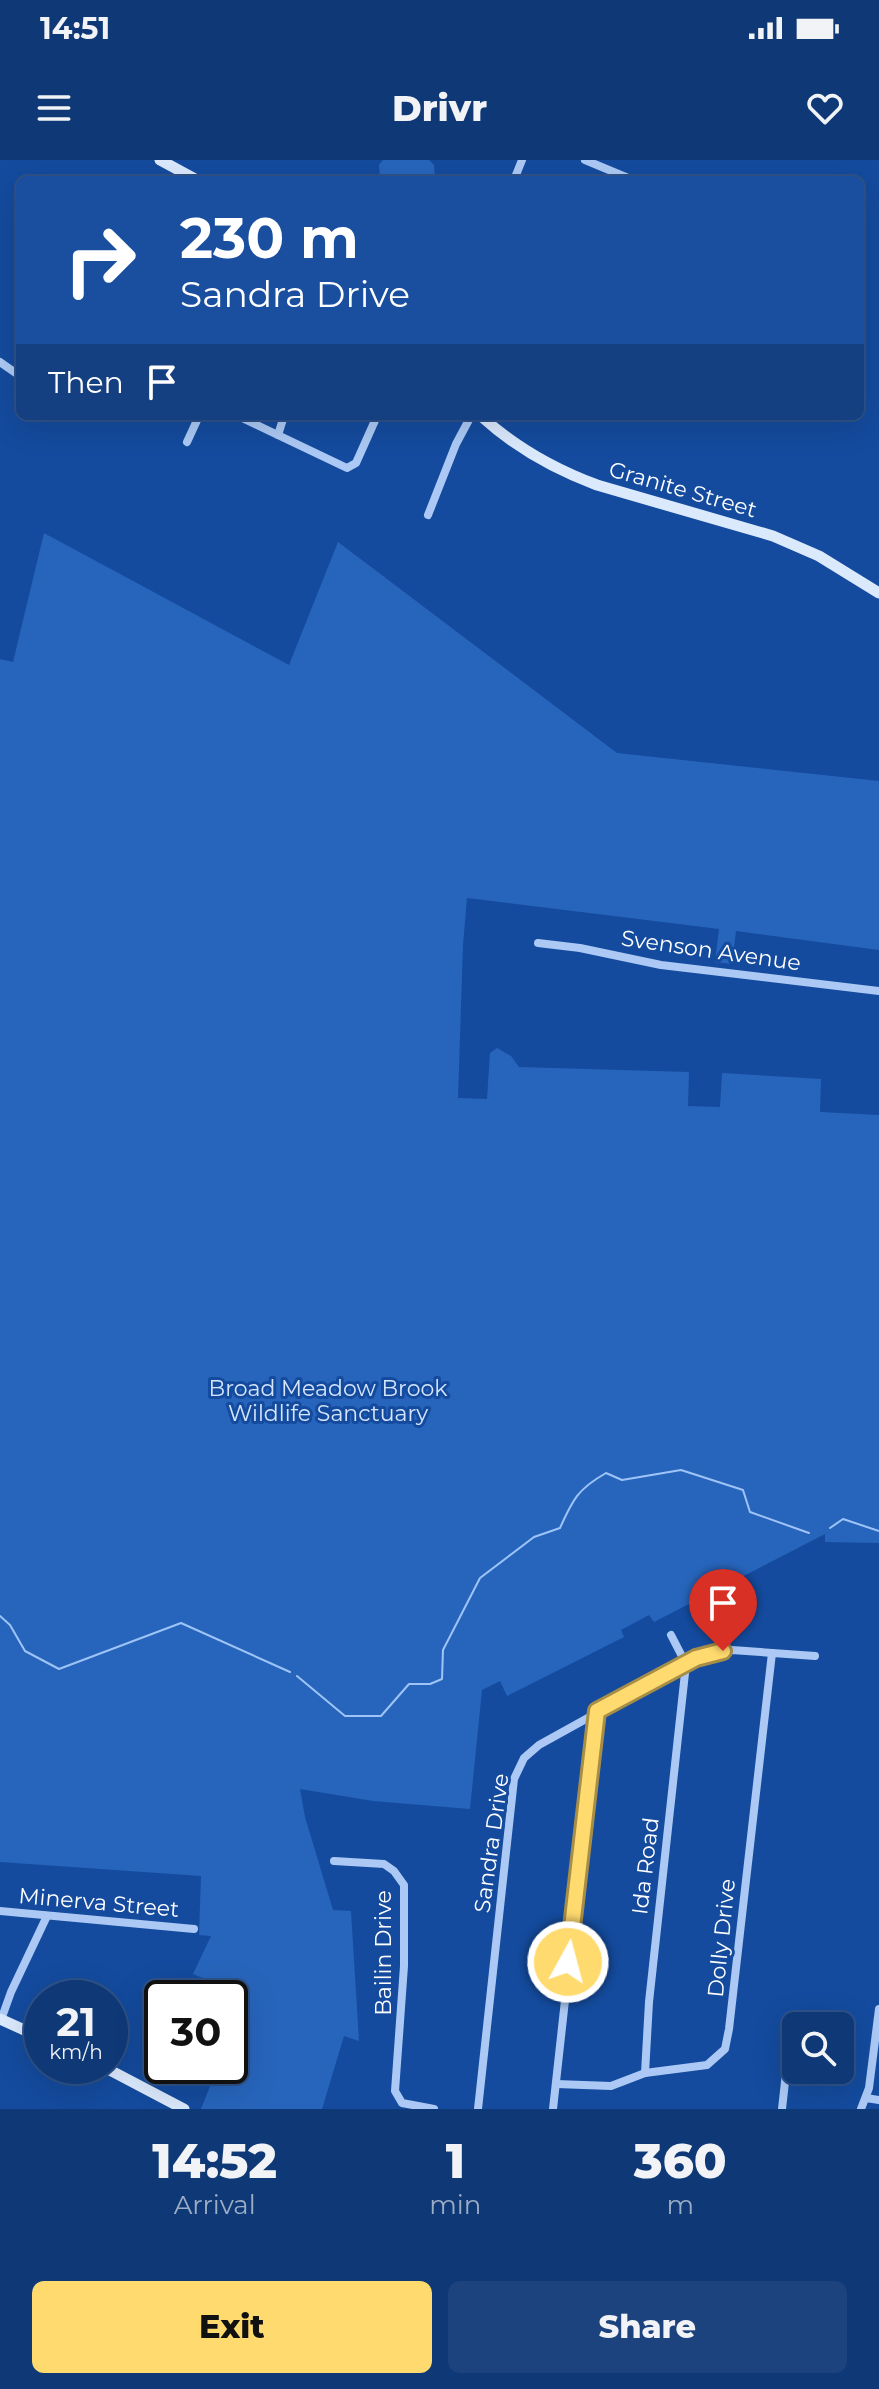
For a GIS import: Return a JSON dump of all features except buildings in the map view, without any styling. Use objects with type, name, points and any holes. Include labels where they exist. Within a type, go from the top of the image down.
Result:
[{"type":"street","points":[[160,160],[190,176]]},
{"type":"street","points":[[585,160],[623,176]]},
{"type":"street","points":[[187,442],[197,420]]},
{"type":"street","points":[[246,420],[347,468],[354,465],[375,420]]},
{"type":"street","points":[[278,435],[283,420]]},
{"type":"street","points":[[428,515],[469,420]]},
{"type":"street","name":"Granite Street","points":[[486,420],[522,449],[570,475],[773,536],[819,556],[879,593]]},
{"type":"street","name":"Svenson Avenue","points":[[538,943],[580,948],[661,965],[879,991]]},
{"type":"street","points":[[671,1635],[686,1664]]},
{"type":"street","name":"Sandra Drive","points":[[478,2109],[515,1773],[528,1753],[597,1711],[710,1653],[815,1656]]},
{"type":"street","name":"Dolly Drive","points":[[556,2084],[611,2086],[645,2073],[707,2065],[722,2053],[727,2043],[772,1653]]},
{"type":"street","name":"Ida Road","points":[[645,2073],[649,2002],[686,1664]]},
{"type":"street","points":[[553,2109],[597,1711]]},
{"type":"street","name":"Bailin Drive","points":[[334,1861],[384,1864],[394,1871],[404,1885],[401,2024],[395,2087],[398,2100],[410,2107],[434,2109]]},
{"type":"street","name":"Minerva Street","points":[[0,1911],[194,1929]]},
{"type":"street","points":[[24,2030],[0,2019],[47,1916]]},
{"type":"street","points":[[861,2109],[866,2098],[877,2039],[879,2009]]},
{"type":"street","points":[[128,2080],[184,2109]]},
{"type":"street","points":[[782,2109],[785,2084]]},
{"type":"street","points":[[866,2098],[879,2100]]},
{"type":"green space","points":[[383,160],[429,160],[434,165],[435,176],[380,176],[379,165]]},
{"type":"green space","name":"Broad Meadow Brook Wildlife Sanctuary","points":[[44,533],[289,665],[338,542],[617,753],[879,781],[879,950],[736,931],[732,964],[715,962],[719,929],[467,898],[458,1098],[487,1099],[490,1053],[497,1048],[511,1056],[519,1067],[689,1072],[688,1106],[720,1107],[722,1073],[821,1079],[820,1112],[879,1115],[879,1543],[825,1542],[825,1534],[654,1622],[649,1615],[621,1630],[624,1637],[507,1696],[500,1681],[482,1690],[470,1809],[373,1801],[300,1789],[305,1817],[333,1910],[351,1911],[359,2041],[344,2036],[322,2109],[201,2109],[211,2084],[248,2084],[248,1980],[208,1980],[193,1974],[211,1936],[199,1935],[201,1876],[0,1862],[0,659],[13,662]]},
{"type":"waterway","points":[[297,1676],[345,1716],[381,1716],[409,1684],[430,1684],[442,1679],[443,1650],[480,1578],[534,1537],[560,1528],[577,1496],[606,1473],[622,1480],[681,1470],[743,1490],[750,1512],[809,1533]]},
{"type":"waterway","points":[[830,1528],[843,1519],[879,1531]]},
{"type":"waterway","points":[[0,1616],[10,1625],[25,1651],[59,1669],[181,1623],[290,1672]]},
{"type":"route","points":[[568,1962],[597,1711],[696,1658],[723,1651]]}]
